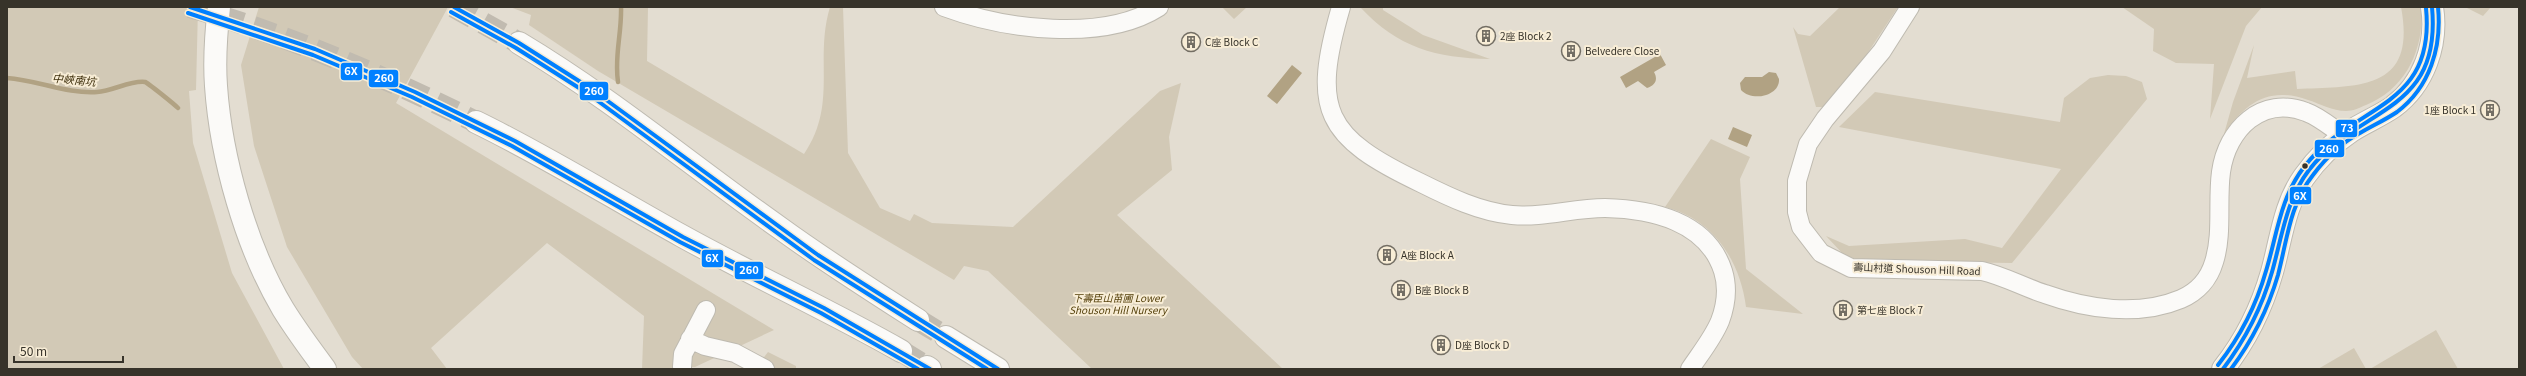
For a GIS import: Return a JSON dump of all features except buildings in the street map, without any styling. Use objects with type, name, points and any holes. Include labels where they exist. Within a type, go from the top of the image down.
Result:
[{"type":"main road","points":[[219,7],[216,40],[216,87],[222,131],[241,207],[262,264],[282,308],[325,369]]},
{"type":"main road","points":[[2223,369],[2243,340],[2260,306],[2272,272],[2288,209],[2295,193],[2320,158],[2348,133],[2395,106],[2418,79],[2432,43],[2432,7]]},
{"type":"main road","points":[[519,43],[590,88],[676,149],[779,228],[918,320]]},
{"type":"main road","points":[[476,122],[514,141],[683,237],[824,308],[901,351]]},
{"type":"main road","points":[[946,337],[998,369]]},
{"type":"street","points":[[944,7],[988,21],[1056,29],[1114,23],[1143,16],[1159,7]]},
{"type":"street","points":[[1341,7],[1327,63],[1326,84],[1328,103],[1335,119],[1344,133],[1377,161],[1444,194],[1500,214],[1526,216],[1584,209],[1624,209],[1675,221],[1691,229],[1705,240],[1721,265],[1726,298],[1718,326],[1690,369]]},
{"type":"street","name":"壽山村道 Shouson Hill Road","points":[[1910,7],[1882,51],[1814,133],[1799,168],[1796,196],[1801,227],[1822,253],[1851,268],[1982,271],[2003,277],[2061,300],[2104,309],[2136,308],[2168,303],[2196,290],[2212,269],[2217,252],[2223,162],[2232,140],[2250,118],[2270,108],[2297,109],[2314,115],[2348,133]]},
{"type":"street","points":[[682,367],[684,354],[690,339],[706,310]]},
{"type":"street","points":[[690,339],[705,346],[735,353],[765,369]]},
{"type":"green space","points":[[7,7],[198,7],[196,90],[189,91],[193,143],[232,273],[284,369],[7,369]]},
{"type":"green space","points":[[259,7],[448,7],[396,103],[774,330],[695,367],[642,369],[644,316],[547,243],[431,348],[447,369],[363,369],[352,357],[287,247],[254,146],[241,65]]},
{"type":"green space","name":"下壽臣山苗圃 Lower Shouson Hill Nursery","points":[[510,7],[648,7],[647,61],[804,154],[814,136],[820,117],[824,82],[824,45],[830,7],[843,7],[848,153],[880,208],[910,221],[914,214],[932,223],[1013,227],[1160,91],[1181,83],[1169,137],[1172,170],[1117,215],[1283,369],[1092,369],[988,271],[964,266],[954,280],[598,71],[529,25],[531,15]]},
{"type":"green space","points":[[1222,7],[1247,7],[1234,19]]},
{"type":"green space","points":[[1360,7],[1383,7],[1383,10],[1423,35],[1490,59],[1452,56],[1419,48],[1389,32],[1374,21]]},
{"type":"green space","points":[[1840,7],[1898,7],[1861,63],[1825,107],[1816,107],[1793,27],[1798,34],[1810,36]]},
{"type":"green space","points":[[2122,7],[2262,7],[2246,26],[2210,119],[2214,64],[2176,63],[2153,51],[2154,29]]},
{"type":"green space","points":[[2401,7],[2421,7],[2420,37],[2416,52],[2402,78],[2392,89],[2380,98],[2358,108],[2341,111],[2294,96],[2270,96],[2250,105],[2232,123],[2224,134],[2233,102],[2254,45],[2247,78],[2295,71],[2297,89],[2342,87],[2361,84],[2378,78],[2391,69],[2400,55],[2404,35]]},
{"type":"green space","points":[[2465,7],[2491,7],[2483,16]]},
{"type":"green space","points":[[2108,75],[2126,76],[2142,82],[2147,99],[2012,263],[1862,261],[1844,255],[1826,236],[1849,246],[1965,239],[2002,248],[2061,169],[1839,127],[1875,92],[2060,122],[2064,98],[2090,78]]},
{"type":"green space","points":[[1711,139],[1750,157],[1740,179],[1746,269],[1803,314],[1746,307],[1738,273],[1721,244],[1697,221],[1682,213],[1665,207]]},
{"type":"green space","points":[[2436,330],[2458,369],[2370,369]]},
{"type":"green space","points":[[2354,348],[2366,369],[2318,369]]},
{"type":"green space","points":[[768,352],[796,366],[796,369],[755,369]]},
{"type":"shaded area","points":[[1660,54],[1666,65],[1654,72],[1656,79],[1650,87],[1647,88],[1638,81],[1626,88],[1620,77]]},
{"type":"shaded area","points":[[1292,65],[1302,73],[1277,104],[1267,96]]},
{"type":"shaded area","points":[[1769,72],[1776,73],[1779,79],[1775,90],[1764,95],[1752,96],[1741,90],[1740,83],[1745,77],[1762,77]]},
{"type":"shaded area","points":[[1733,127],[1752,135],[1747,147],[1728,139]]},
{"type":"waterway","points":[[618,82],[617,54],[621,7]]},
{"type":"waterway","name":"中峽南坑","points":[[7,78],[86,92],[103,91],[134,83],[145,82],[178,108]]},
{"type":"tunnel","points":[[190,7],[227,18],[336,58],[476,122]]},
{"type":"tunnel","points":[[454,7],[519,43]]},
{"type":"tunnel","points":[[918,320],[946,337]]},
{"type":"tunnel","points":[[901,351],[927,367]]},
{"type":"transit line","name":"260","points":[[190,7],[315,49],[415,92],[515,141],[683,237],[824,308],[930,369]]},
{"type":"transit line","name":"260","points":[[454,7],[519,43],[590,88],[818,255],[998,369]]},
{"type":"transit line","name":"260","points":[[2223,369],[2239,347],[2258,310],[2268,285],[2290,206],[2301,182],[2309,170],[2329,149],[2351,132],[2393,104],[2411,88],[2424,68],[2432,42],[2432,7]]},
{"type":"transit line","name":"6X","points":[[2231,369],[2252,336],[2269,300],[2278,275],[2294,210],[2305,186],[2323,163],[2340,146],[2397,112],[2418,91],[2426,78],[2435,51],[2438,37],[2438,7]]},
{"type":"transit line","name":"73","points":[[2218,365],[2240,332],[2257,297],[2289,191],[2304,167],[2324,146],[2387,102],[2405,86],[2418,67],[2426,41],[2426,8]]},
{"type":"transit line","name":"6X","points":[[451,12],[516,48],[587,93],[814,260],[987,369]]},
{"type":"transit line","name":"6X","points":[[188,13],[313,55],[412,97],[512,146],[680,242],[821,313],[918,369]]},
{"type":"place","name":"2座 Block 2","points":[[1486,36]]},
{"type":"place","name":"C座 Block C","points":[[1191,42]]},
{"type":"place","name":"Belvedere Close","points":[[1571,51]]},
{"type":"place","name":"1座 Block 1","points":[[2490,110]]},
{"type":"place","name":"A座 Block A","points":[[1387,255]]},
{"type":"place","name":"B座 Block B","points":[[1401,290]]},
{"type":"place","name":"第七座 Block 7","points":[[1843,310]]},
{"type":"place","name":"D座 Block D","points":[[1441,345]]}]
